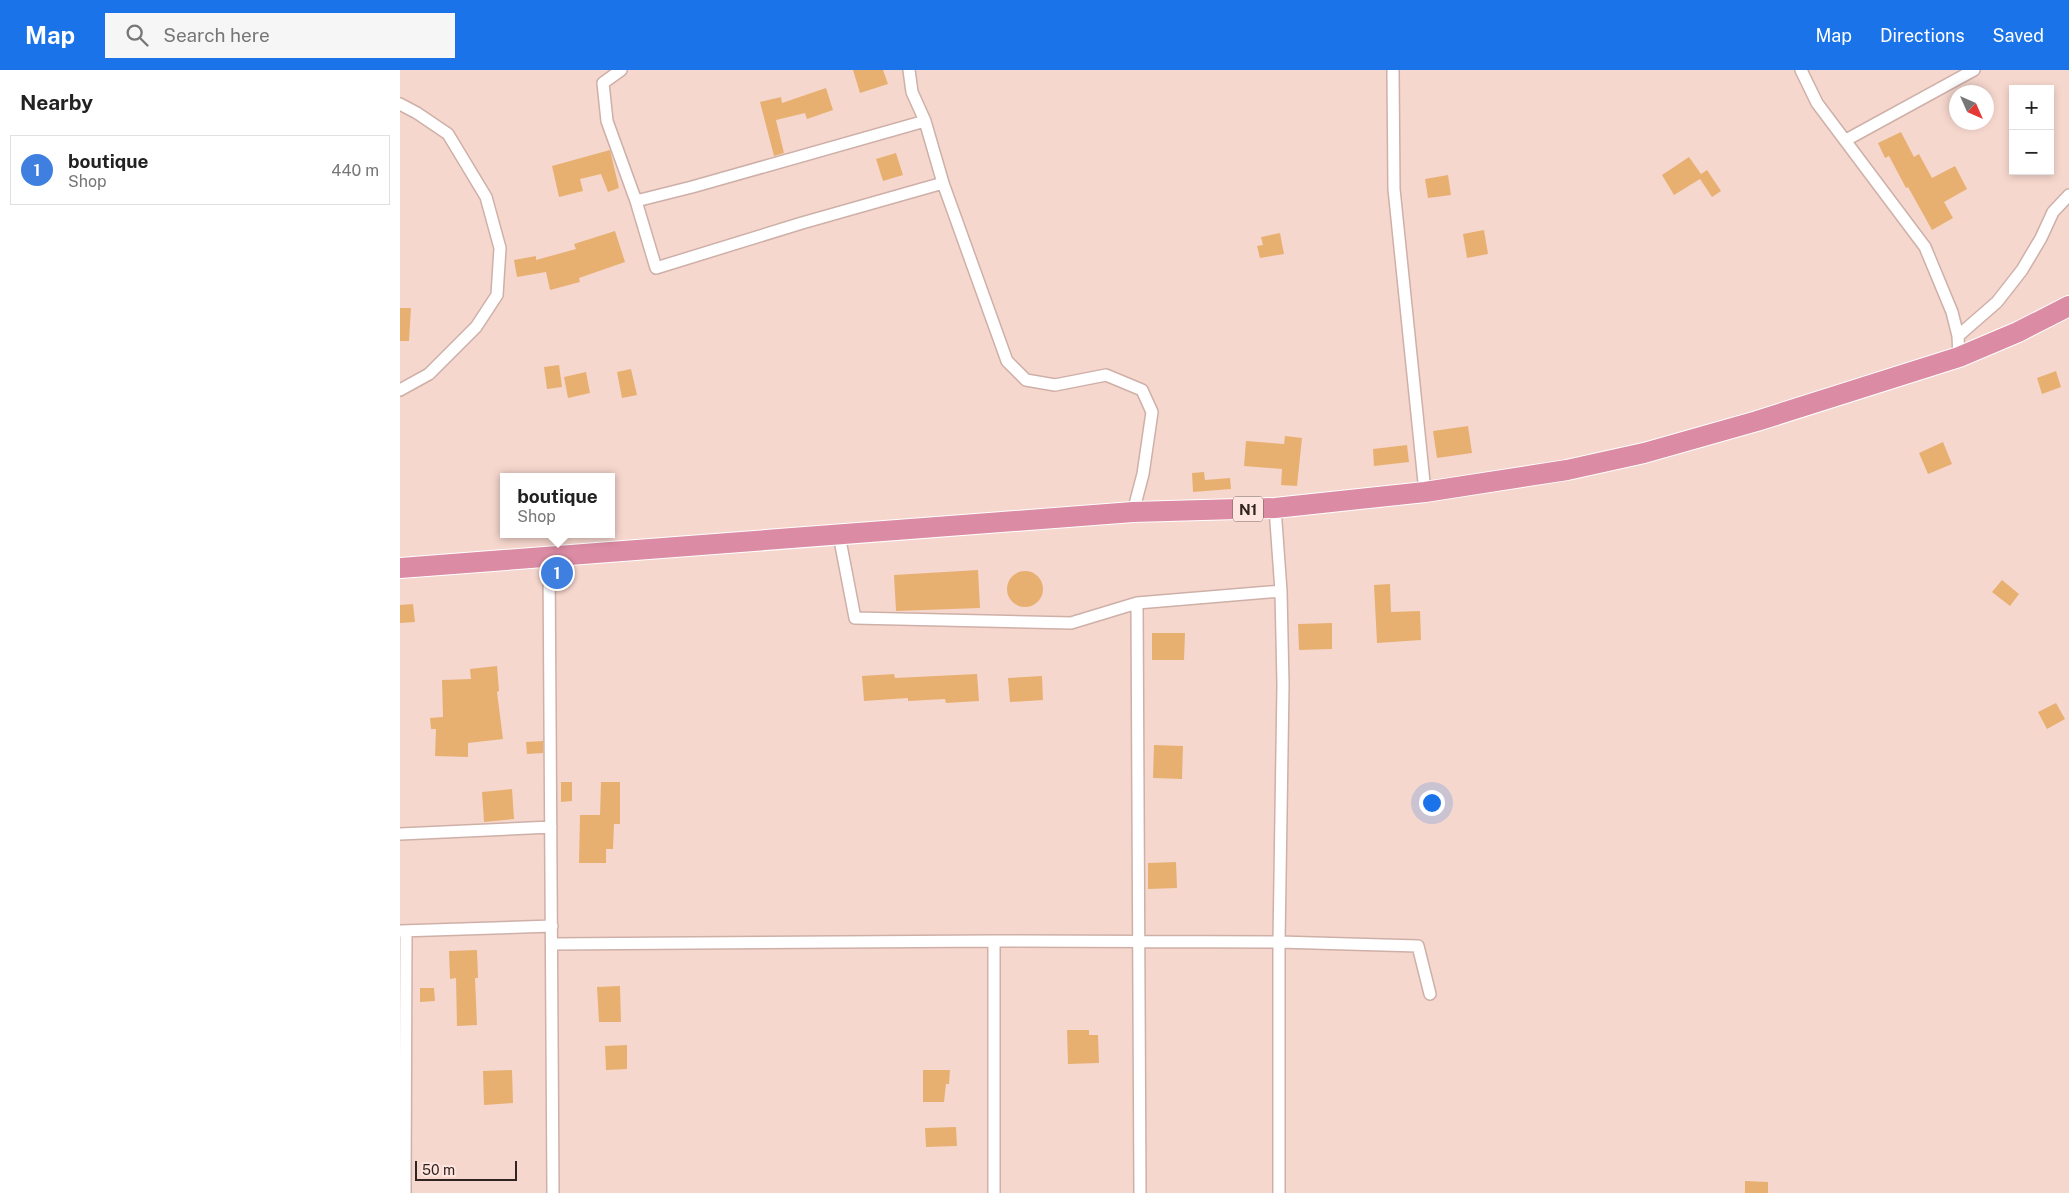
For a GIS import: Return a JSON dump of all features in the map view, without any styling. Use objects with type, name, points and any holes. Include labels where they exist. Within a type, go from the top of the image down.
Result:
[{"type":"highway","name":"N1","points":[[400,568],[1133,512],[1275,508],[1425,492],[1567,470],[1644,453],[1766,419],[1959,357],[2018,332],[2069,306]]},
{"type":"street","points":[[620,70],[603,83],[607,121],[636,200],[656,268],[802,223],[943,183]]},
{"type":"street","points":[[909,70],[912,92],[925,121],[943,183],[1007,361],[1026,380],[1055,385],[1106,375],[1142,390],[1152,412],[1143,474],[1133,512]]},
{"type":"street","points":[[1393,70],[1394,189],[1425,492]]},
{"type":"street","points":[[1800,70],[1817,103],[1925,247],[1942,284],[1952,312],[1958,336],[1959,357]]},
{"type":"street","points":[[1846,140],[1974,70]]},
{"type":"street","points":[[400,104],[448,134],[486,197],[500,248],[497,295],[476,327],[429,374],[400,390]]},
{"type":"street","points":[[636,200],[692,187],[925,121]]},
{"type":"street","points":[[1958,336],[1997,302],[2022,270],[2041,238],[2053,212],[2069,196]]},
{"type":"street","points":[[1275,508],[1281,591],[1284,685],[1279,942],[1279,1193]]},
{"type":"street","points":[[839,535],[855,618],[1071,623],[1137,603],[1281,591]]},
{"type":"street","points":[[549,558],[553,1193]]},
{"type":"street","points":[[1137,603],[1140,1193]]},
{"type":"street","points":[[400,834],[551,827]]},
{"type":"street","points":[[405,1193],[403,931],[552,926]]},
{"type":"street","points":[[994,942],[994,1193]]},
{"type":"street","points":[[552,944],[1279,942],[1418,946],[1430,994]]},
{"type":"building","points":[[853,70],[883,70],[888,84],[860,93]]},
{"type":"building","points":[[826,88],[833,110],[807,119],[805,113],[776,120],[784,153],[774,156],[760,102],[781,97],[782,103]]},
{"type":"building","points":[[1901,132],[1914,157],[1919,154],[1932,178],[1955,166],[1967,189],[1944,202],[1953,218],[1932,230],[1889,156],[1885,158],[1878,143]]},
{"type":"building","points":[[610,150],[619,188],[608,192],[601,174],[580,179],[583,191],[559,197],[552,166]]},
{"type":"building","points":[[896,153],[903,175],[883,181],[876,159]]},
{"type":"building","points":[[1689,157],[1701,174],[1707,170],[1721,191],[1712,197],[1700,179],[1674,195],[1662,175]]},
{"type":"building","points":[[1448,175],[1451,195],[1428,198],[1425,179]]},
{"type":"building","points":[[1484,230],[1488,254],[1467,258],[1463,234]]},
{"type":"building","points":[[615,231],[625,262],[579,278],[580,282],[550,290],[546,272],[517,277],[514,260],[536,256],[536,260],[576,249],[574,244]]},
{"type":"building","points":[[1280,233],[1284,254],[1260,258],[1257,246],[1263,245],[1261,237]]},
{"type":"building","points":[[400,308],[411,308],[409,341],[400,341]]},
{"type":"building","points":[[559,365],[562,387],[547,389],[544,367]]},
{"type":"building","points":[[631,369],[637,395],[622,398],[617,372]]},
{"type":"building","points":[[2056,371],[2061,387],[2042,394],[2037,378]]},
{"type":"building","points":[[586,372],[590,393],[568,398],[564,377]]},
{"type":"building","points":[[1468,426],[1472,453],[1437,458],[1433,431]]},
{"type":"building","points":[[1285,436],[1302,438],[1297,486],[1281,485],[1282,469],[1244,466],[1246,441],[1284,444]]},
{"type":"building","points":[[1943,442],[1952,464],[1928,474],[1919,453]]},
{"type":"building","points":[[1407,445],[1409,462],[1374,466],[1373,449]]},
{"type":"building","points":[[1204,472],[1205,480],[1230,478],[1231,489],[1193,492],[1192,473]]},
{"type":"building","points":[[978,570],[980,608],[896,611],[894,575]]},
{"type":"building","points":[[1025,571],[1032,572],[1038,576],[1042,582],[1042,596],[1038,602],[1032,606],[1025,607],[1018,606],[1012,602],[1008,596],[1007,589],[1008,582],[1012,576],[1018,572]]},
{"type":"building","points":[[2002,580],[2019,594],[2010,606],[1992,592]]},
{"type":"building","points":[[1390,584],[1391,612],[1420,611],[1421,640],[1377,643],[1374,585]]},
{"type":"building","points":[[413,604],[415,622],[400,623],[400,605]]},
{"type":"building","points":[[1332,623],[1332,649],[1299,650],[1298,624]]},
{"type":"building","points":[[1152,633],[1185,633],[1184,660],[1152,660]]},
{"type":"building","points":[[497,666],[499,691],[497,692],[503,739],[468,743],[468,757],[435,756],[436,729],[431,729],[430,718],[443,717],[442,680],[471,679],[470,669]]},
{"type":"building","points":[[894,674],[895,678],[977,674],[979,701],[946,703],[945,699],[908,701],[908,698],[864,701],[862,676]]},
{"type":"building","points":[[1042,676],[1043,700],[1010,702],[1008,678]]},
{"type":"building","points":[[2056,703],[2065,719],[2047,729],[2038,712]]},
{"type":"building","points":[[543,741],[543,753],[527,754],[526,742]]},
{"type":"building","points":[[1154,745],[1183,746],[1182,779],[1153,778]]},
{"type":"building","points":[[561,782],[572,782],[572,801],[561,802]]},
{"type":"building","points":[[601,782],[620,782],[620,824],[614,824],[613,849],[606,849],[606,863],[579,863],[580,815],[600,815]]},
{"type":"building","points":[[512,789],[514,819],[484,822],[482,792]]},
{"type":"building","points":[[1176,862],[1177,888],[1148,889],[1148,863]]},
{"type":"building","points":[[477,950],[478,978],[475,978],[477,1025],[457,1026],[456,978],[450,979],[449,951]]},
{"type":"building","points":[[620,986],[621,1022],[599,1022],[597,987]]},
{"type":"building","points":[[420,988],[434,988],[435,1001],[420,1002]]},
{"type":"building","points":[[1067,1030],[1089,1030],[1089,1035],[1098,1035],[1099,1063],[1068,1064]]},
{"type":"building","points":[[627,1045],[627,1069],[606,1070],[605,1046]]},
{"type":"building","points":[[512,1070],[513,1103],[484,1105],[483,1071]]},
{"type":"building","points":[[923,1070],[950,1070],[949,1084],[946,1084],[944,1102],[923,1102]]},
{"type":"building","points":[[956,1127],[957,1146],[926,1147],[925,1128]]},
{"type":"building","points":[[1745,1181],[1768,1182],[1768,1193],[1745,1193]]},
{"type":"place","name":"boutique","points":[[557,573]]}]
